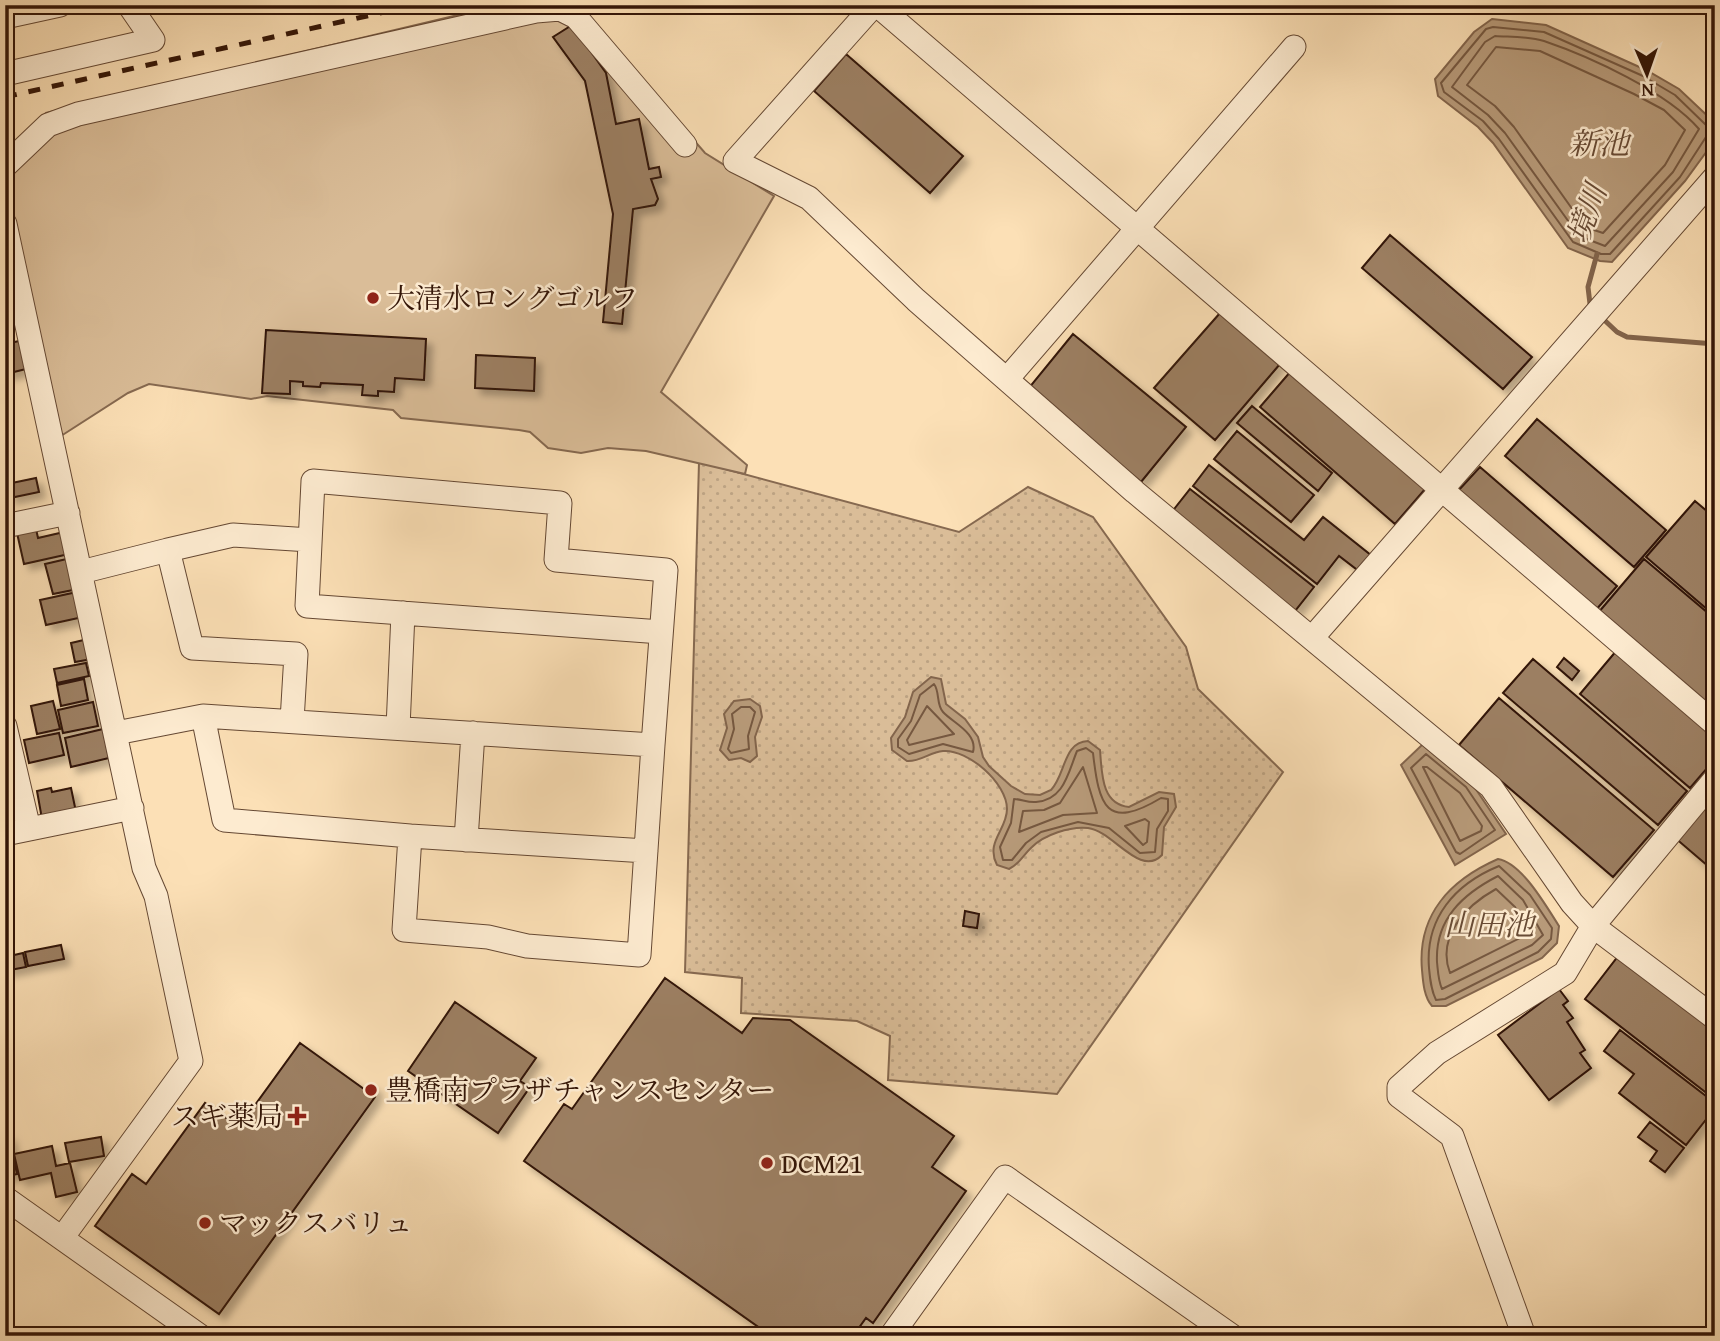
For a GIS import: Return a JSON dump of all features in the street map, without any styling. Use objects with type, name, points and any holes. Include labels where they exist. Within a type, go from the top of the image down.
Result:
[{"type":"street","points":[[5,17],[60,5]]},
{"type":"street","points":[[5,74],[153,40],[129,5]]},
{"type":"street","points":[[1715,724],[875,5],[735,160],[809,198],[916,300],[1135,492],[1491,787],[1572,903],[1593,926],[1715,1018]]},
{"type":"street","points":[[5,166],[48,125],[69,117],[536,12],[560,9],[576,17],[685,145]]},
{"type":"street","points":[[1007,379],[1294,47]]},
{"type":"street","points":[[1312,638],[1441,487],[1715,177]]},
{"type":"street","points":[[5,224],[15,321],[68,513],[144,868],[156,896],[191,1061],[62,1238]]},
{"type":"street","points":[[410,836],[404,930],[488,937],[527,946],[639,955],[653,745],[662,632],[666,570],[556,560],[560,503],[313,481],[307,606],[662,632]]},
{"type":"street","points":[[5,526],[68,513]]},
{"type":"street","points":[[81,572],[233,535],[310,540]]},
{"type":"street","points":[[168,550],[192,648],[296,654],[292,721]]},
{"type":"street","points":[[398,728],[403,613]]},
{"type":"street","points":[[116,733],[203,716],[653,745]]},
{"type":"street","points":[[203,716],[224,820],[410,836],[646,851]]},
{"type":"street","points":[[5,726],[29,829]]},
{"type":"street","points":[[466,839],[473,733]]},
{"type":"street","points":[[1524,1336],[1452,1136],[1399,1096],[1399,1087],[1437,1053],[1565,973],[1593,926],[1715,779]]},
{"type":"street","points":[[5,834],[132,808]]},
{"type":"street","points":[[891,1336],[1005,1177],[1232,1336]]},
{"type":"street","points":[[5,1198],[200,1336]]},
{"type":"shaded area","name":"大清水ロングゴルフ","points":[[500,5],[576,5],[705,153],[774,196],[661,392],[747,465],[745,474],[646,451],[608,448],[581,453],[548,448],[530,432],[401,418],[393,410],[267,396],[251,399],[149,384],[128,393],[61,436],[13,213],[5,203],[5,154],[46,113]]},
{"type":"shaded area","points":[[699,462],[959,532],[1028,487],[1093,517],[1186,647],[1198,689],[1283,772],[1057,1094],[888,1080],[890,1036],[857,1021],[741,1013],[742,978],[685,972]]},
{"type":"water","name":"新池","points":[[1492,19],[1546,25],[1646,70],[1679,89],[1715,123],[1715,140],[1685,181],[1612,262],[1600,261],[1568,248],[1493,143],[1478,127],[1438,96],[1435,79],[1474,32]]},
{"type":"water","points":[[931,677],[941,679],[946,704],[965,719],[978,737],[983,757],[989,766],[1011,786],[1025,794],[1040,795],[1051,790],[1069,753],[1080,743],[1088,741],[1100,750],[1105,786],[1108,794],[1120,805],[1129,807],[1159,792],[1174,794],[1176,807],[1164,827],[1162,855],[1154,861],[1145,861],[1097,831],[1081,828],[1050,835],[1032,847],[1009,869],[997,865],[994,857],[995,843],[1007,809],[1001,789],[993,779],[974,762],[953,752],[943,751],[907,761],[892,750],[891,738],[905,717],[913,692]]},
{"type":"water","points":[[750,699],[760,706],[762,717],[755,737],[757,756],[750,762],[741,758],[729,760],[720,750],[727,728],[724,714],[734,701]]},
{"type":"water","points":[[1424,743],[1471,782],[1506,834],[1455,865],[1401,765]]},
{"type":"water","name":"山田池","points":[[1498,859],[1516,868],[1540,897],[1559,926],[1557,943],[1542,958],[1446,1006],[1432,1006],[1423,984],[1422,970],[1425,932],[1431,916],[1440,902],[1465,877]]},
{"type":"building","points":[[572,25],[606,73],[616,124],[639,119],[649,169],[659,167],[661,177],[651,179],[658,199],[655,205],[633,209],[622,324],[603,322],[613,214],[585,81],[553,37]]},
{"type":"building","points":[[846,54],[963,156],[930,193],[814,91]]},
{"type":"building","points":[[1390,235],[1532,357],[1503,389],[1362,268]]},
{"type":"building","points":[[1220,313],[1280,364],[1215,440],[1154,388]]},
{"type":"building","points":[[266,330],[426,339],[424,380],[395,378],[394,392],[378,391],[378,396],[362,395],[363,385],[321,383],[320,387],[303,386],[303,382],[290,381],[290,394],[262,393]]},
{"type":"building","points":[[1073,334],[1186,427],[1141,482],[1028,389]]},
{"type":"building","points":[[24,340],[30,368],[6,374],[5,344]]},
{"type":"building","points":[[476,355],[535,358],[534,391],[475,388]]},
{"type":"building","points":[[1291,371],[1426,488],[1395,524],[1260,407]]},
{"type":"building","points":[[1252,406],[1332,473],[1318,491],[1237,423]]},
{"type":"building","points":[[1537,419],[1666,530],[1634,567],[1505,456]]},
{"type":"building","points":[[1237,431],[1314,495],[1291,522],[1214,459]]},
{"type":"building","points":[[1209,465],[1304,540],[1323,517],[1372,556],[1360,572],[1339,556],[1317,584],[1193,486]]},
{"type":"building","points":[[1480,467],[1617,586],[1595,611],[1458,491]]},
{"type":"building","points":[[36,478],[39,492],[10,498],[7,484]]},
{"type":"building","points":[[1190,489],[1314,587],[1295,611],[1171,513]]},
{"type":"building","points":[[1695,501],[1715,518],[1715,616],[1646,557]]},
{"type":"building","points":[[36,529],[38,538],[64,532],[69,554],[24,564],[17,533]]},
{"type":"building","points":[[71,558],[78,589],[53,594],[45,564]]},
{"type":"building","points":[[1644,559],[1715,619],[1715,713],[1598,613]]},
{"type":"building","points":[[77,592],[83,617],[46,625],[40,600]]},
{"type":"building","points":[[88,639],[92,659],[75,662],[71,643]]},
{"type":"building","points":[[1617,650],[1715,733],[1715,759],[1690,788],[1580,694]]},
{"type":"building","points":[[1564,658],[1579,671],[1572,680],[1557,667]]},
{"type":"building","points":[[1533,659],[1687,791],[1658,825],[1503,693]]},
{"type":"building","points":[[86,663],[89,676],[57,683],[54,669]]},
{"type":"building","points":[[84,679],[88,700],[61,706],[57,685]]},
{"type":"building","points":[[1499,698],[1654,830],[1613,877],[1459,745]]},
{"type":"building","points":[[53,701],[60,729],[37,734],[31,706]]},
{"type":"building","points":[[93,702],[98,726],[63,733],[58,710]]},
{"type":"building","points":[[103,729],[109,758],[71,767],[65,738]]},
{"type":"building","points":[[59,733],[64,755],[29,763],[24,740]]},
{"type":"building","points":[[51,788],[52,792],[71,788],[76,812],[42,819],[37,791]]},
{"type":"building","points":[[1707,798],[1715,805],[1715,872],[1674,837]]},
{"type":"building","points":[[965,911],[979,914],[977,928],[963,926]]},
{"type":"building","points":[[61,945],[64,959],[28,966],[25,952]]},
{"type":"building","points":[[23,953],[26,967],[5,971],[5,957]]},
{"type":"building","points":[[1619,955],[1715,1029],[1713,1098],[1585,999]]},
{"type":"building","points":[[665,978],[742,1033],[753,1018],[790,1020],[954,1136],[932,1167],[966,1191],[873,1323],[866,1318],[853,1336],[771,1336],[524,1161],[564,1104],[572,1109]]},
{"type":"building","points":[[1559,989],[1568,1001],[1563,1005],[1573,1018],[1567,1022],[1585,1050],[1580,1053],[1591,1068],[1549,1100],[1498,1035]]},
{"type":"building","points":[[455,1002],[536,1058],[520,1081],[530,1087],[498,1133],[408,1071]]},
{"type":"building","points":[[1620,1030],[1715,1103],[1715,1108],[1686,1145],[1619,1093],[1634,1074],[1604,1051]]},
{"type":"building","points":[[300,1043],[375,1097],[219,1314],[95,1226],[132,1174],[146,1184],[205,1103],[239,1127]]},
{"type":"building","name":"豊橋南プラザチャンスセンター","points":[[369,1084],[377,1090],[373,1095],[366,1089]]},
{"type":"building","points":[[1650,1122],[1684,1148],[1665,1172],[1650,1161],[1657,1151],[1638,1137]]},
{"type":"building","points":[[9,1135],[17,1174],[5,1177],[5,1136]]},
{"type":"building","points":[[101,1137],[104,1156],[69,1162],[65,1143]]},
{"type":"building","points":[[52,1146],[56,1166],[70,1163],[77,1192],[56,1197],[51,1173],[20,1180],[14,1154]]},
{"type":"waterway","name":"境川","points":[[1590,304],[1588,287],[1597,254]]},
{"type":"waterway","name":"境川","points":[[1600,316],[1617,332],[1627,337],[1715,344]]},
{"type":"railway","points":[[5,97],[416,5]]},
{"type":"place","name":"大清水ロングゴルフ","points":[[373,298]]},
{"type":"place","name":"豊橋南プラザチャンスセンター","points":[[371,1090]]},
{"type":"place","name":"スギ薬局","points":[[297,1116]]},
{"type":"place","name":"DCM21","points":[[767,1163]]},
{"type":"place","name":"マックスバリュ","points":[[205,1223]]}]
